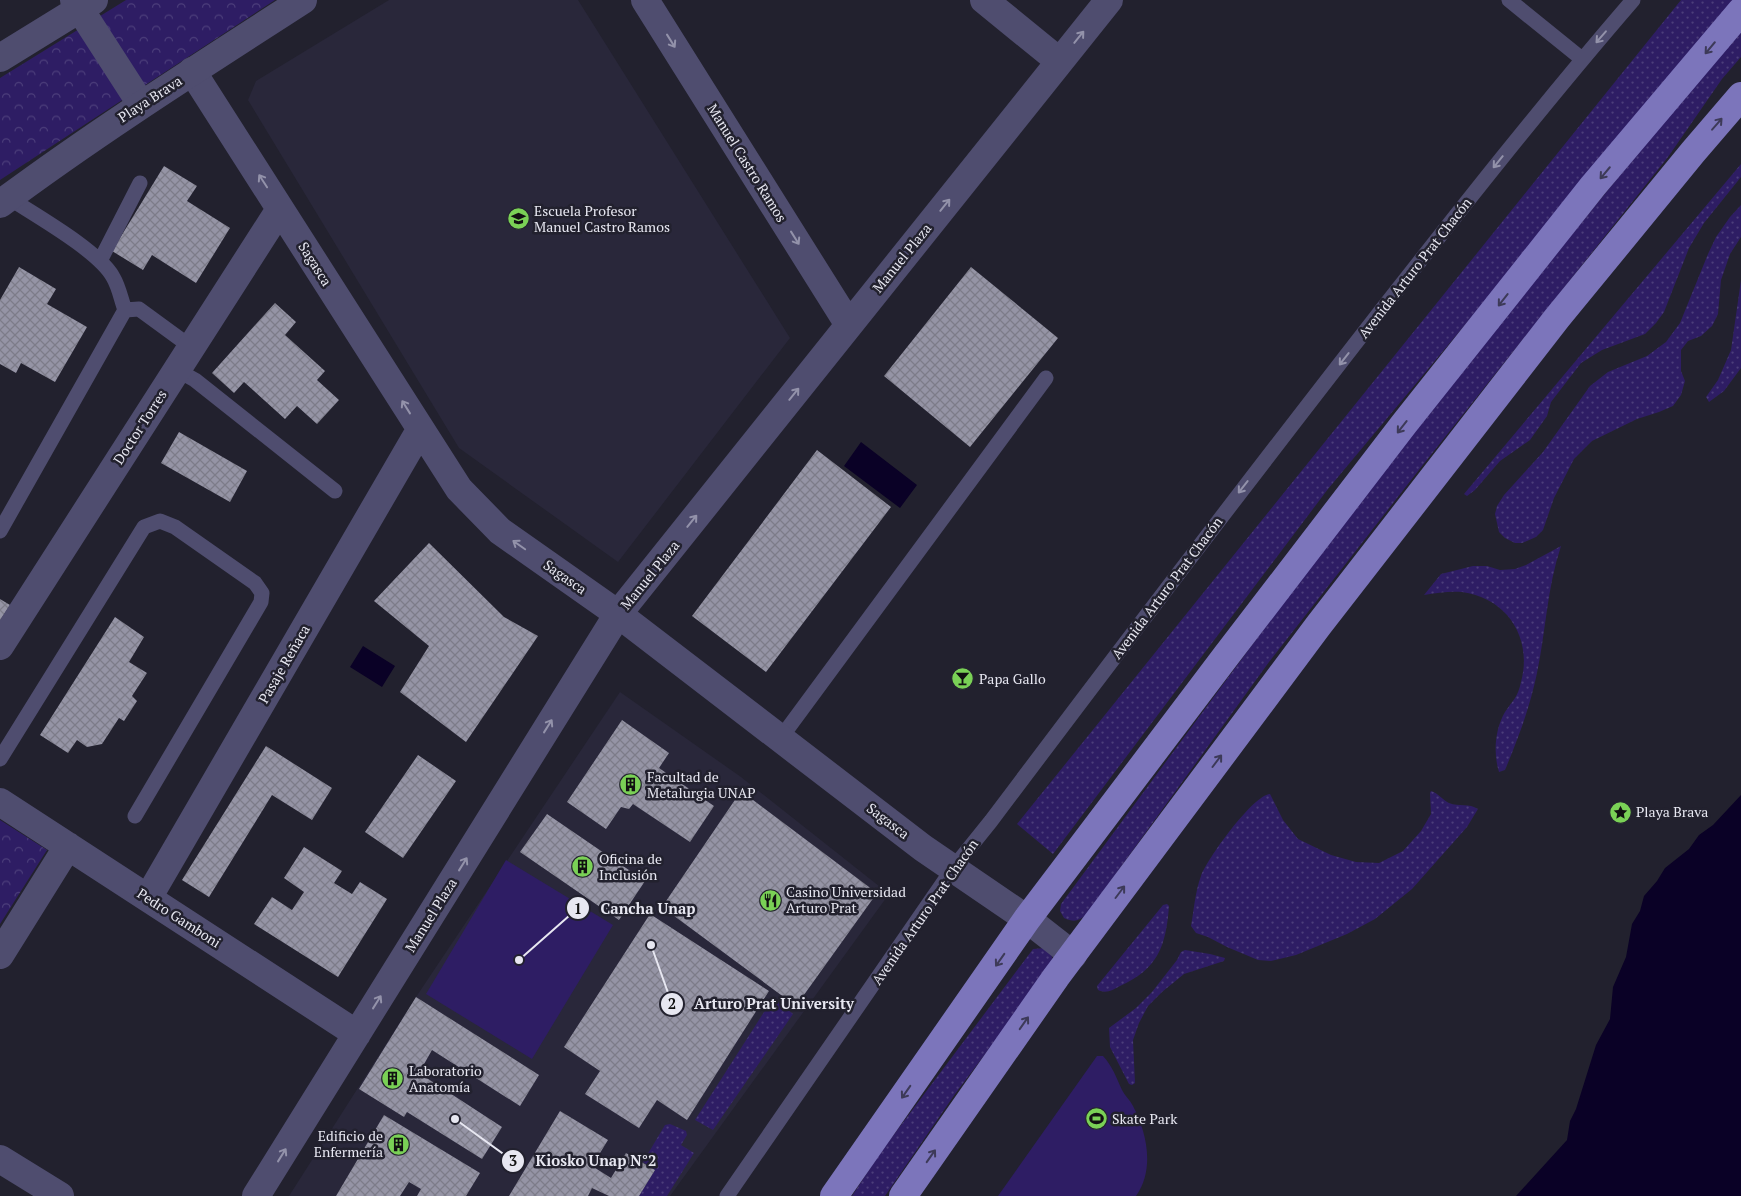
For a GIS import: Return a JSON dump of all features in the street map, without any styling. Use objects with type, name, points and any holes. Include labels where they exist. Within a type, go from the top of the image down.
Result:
[{"type":"main road","points":[[834,1196],[1027,919],[1226,656],[1404,424],[1594,186],[1741,11]]},
{"type":"main road","points":[[903,1196],[1073,954],[1318,626],[1473,424],[1624,234],[1741,96]]},
{"type":"street","name":"Playa Brava","points":[[4,201],[141,104],[303,0]]},
{"type":"street","name":"Manuel Castro Ramos","points":[[645,0],[849,325]]},
{"type":"street","points":[[984,0],[1059,62]]},
{"type":"street","name":"Manuel Plaza","points":[[256,1196],[618,614],[1109,0]]},
{"type":"street","points":[[0,58],[82,3],[141,104]]},
{"type":"street","name":"Sagasca","points":[[192,71],[459,489],[500,531],[618,614],[924,848],[954,867],[1073,954]]},
{"type":"street","name":"Doctor Torres","points":[[0,646],[280,209]]},
{"type":"street","name":"Pasaje Reñaca","points":[[148,898],[420,430]]},
{"type":"street","name":"Pedro Gamboni","points":[[0,802],[357,1034]]},
{"type":"street","points":[[0,955],[68,846]]},
{"type":"street","points":[[0,1159],[60,1196]]},
{"type":"lane","points":[[1509,0],[1582,59]]},
{"type":"lane","name":"Avenida Arturo Prat Chacón","points":[[728,1196],[954,867],[991,821],[1243,487],[1493,168],[1633,0]]},
{"type":"lane","points":[[100,262],[140,183]]},
{"type":"lane","points":[[4,201],[80,245],[100,262],[113,277],[125,310]]},
{"type":"lane","points":[[0,531],[125,310],[139,309],[191,347]]},
{"type":"lane","points":[[177,370],[195,380],[335,491]]},
{"type":"lane","points":[[780,739],[1046,378]]},
{"type":"lane","points":[[0,759],[144,527],[160,521],[175,527],[254,583],[262,593],[260,602],[135,816]]},
{"type":"shaded area","name":"Escuela Profesor Manuel Castro Ramos","points":[[389,0],[578,0],[790,338],[618,562],[459,448],[248,100],[256,81]]},
{"type":"shaded area","points":[[861,442],[917,485],[900,508],[844,466]]},
{"type":"shaded area","points":[[363,646],[395,666],[382,687],[350,667]]},
{"type":"shaded area","points":[[620,692],[741,777],[889,894],[670,1196],[289,1196],[416,997]]},
{"type":"shaded area","points":[[1741,795],[1741,1196],[1516,1196],[1567,1140],[1570,1121],[1576,1109],[1596,1045],[1610,1019],[1613,987],[1626,957],[1632,924],[1640,911],[1644,896],[1665,868],[1689,849],[1699,835],[1713,825]]},
{"type":"green space","points":[[126,0],[275,0],[0,180],[0,78]]},
{"type":"green space","points":[[1681,0],[1736,0],[1328,489],[1053,854],[1017,824]]},
{"type":"green space","points":[[1741,31],[1741,57],[1722,79],[1668,157],[1269,662],[1086,915],[1075,921],[1064,918],[1060,911],[1061,904],[1300,580],[1480,347],[1692,87]]},
{"type":"green space","points":[[1741,164],[1741,177],[1704,223],[1689,248],[1664,312],[1656,323],[1645,334],[1602,350],[1581,363],[1551,402],[1547,416],[1530,440],[1500,461],[1475,490],[1467,496],[1464,494]]},
{"type":"green space","points":[[1741,205],[1741,237],[1730,254],[1721,280],[1718,314],[1712,326],[1701,336],[1688,341],[1681,350],[1681,371],[1685,381],[1681,395],[1673,406],[1637,419],[1592,441],[1574,459],[1554,498],[1543,530],[1536,537],[1522,543],[1515,543],[1505,538],[1499,532],[1495,514],[1497,506],[1504,495],[1543,452],[1590,386],[1608,372],[1647,356],[1666,342],[1680,323],[1716,237]]},
{"type":"green space","points":[[1741,280],[1741,368],[1724,391],[1709,402],[1706,397],[1718,380],[1731,350]]},
{"type":"green space","points":[[1561,546],[1556,562],[1531,698],[1505,770],[1499,772],[1496,757],[1497,733],[1505,712],[1518,691],[1524,666],[1523,650],[1519,636],[1513,623],[1492,602],[1462,592],[1424,595],[1441,574],[1473,566],[1487,566],[1500,570],[1515,569]]},
{"type":"green space","points":[[1431,791],[1449,803],[1471,806],[1478,809],[1467,827],[1412,889],[1375,919],[1347,934],[1296,955],[1271,961],[1258,960],[1227,947],[1196,933],[1191,926],[1197,888],[1205,868],[1231,829],[1262,797],[1270,794],[1283,820],[1298,839],[1331,855],[1356,862],[1379,863],[1403,851],[1421,831],[1431,814]]},
{"type":"green space","points":[[0,820],[47,850],[0,924]]},
{"type":"green space","points":[[506,860],[613,925],[532,1059],[426,994]]},
{"type":"green space","points":[[1167,904],[1169,906],[1165,933],[1158,955],[1151,964],[1133,979],[1115,989],[1107,992],[1098,990],[1097,986],[1163,905]]},
{"type":"green space","points":[[1045,948],[1051,954],[1054,963],[955,1094],[885,1196],[852,1196],[880,1153],[1033,949]]},
{"type":"green space","points":[[1185,950],[1225,958],[1224,961],[1184,974],[1148,1006],[1133,1040],[1135,1083],[1129,1084],[1110,1047],[1109,1028],[1136,1008],[1152,992],[1181,952]]},
{"type":"green space","points":[[773,998],[793,1014],[713,1130],[695,1120]]},
{"type":"green space","name":"Skate Park","points":[[1097,1056],[1103,1056],[1114,1072],[1123,1092],[1133,1106],[1142,1128],[1147,1151],[1147,1163],[1146,1174],[1136,1196],[998,1196]]},
{"type":"green space","points":[[670,1124],[686,1131],[687,1135],[681,1145],[694,1153],[667,1196],[639,1196],[655,1170],[643,1162],[665,1125]]},
{"type":"building","points":[[164,166],[197,186],[187,201],[230,228],[196,283],[152,255],[143,270],[112,251]]},
{"type":"building","points":[[19,267],[56,289],[47,304],[87,327],[55,382],[21,363],[16,373],[0,364],[0,300]]},
{"type":"building","points":[[971,267],[1058,338],[970,447],[884,376]]},
{"type":"building","points":[[275,303],[296,322],[285,335],[325,371],[317,380],[339,400],[317,424],[297,406],[285,419],[244,382],[234,393],[212,373]]},
{"type":"building","points":[[179,432],[247,471],[230,502],[161,463]]},
{"type":"building","points":[[817,450],[891,507],[766,672],[692,616]]},
{"type":"building","points":[[429,543],[504,617],[538,636],[466,742],[400,692],[429,646],[374,601]]},
{"type":"building","points":[[0,599],[10,605],[0,621]]},
{"type":"building","points":[[115,617],[144,637],[129,662],[147,673],[132,696],[137,701],[124,721],[119,718],[102,744],[87,747],[77,740],[68,753],[40,735]]},
{"type":"building","name":"Facultad de Metalurgia UNAP","points":[[622,720],[669,753],[659,768],[714,806],[690,842],[633,804],[629,809],[621,807],[606,829],[567,802]]},
{"type":"building","points":[[266,746],[332,788],[312,820],[272,795],[209,897],[182,880]]},
{"type":"building","points":[[418,755],[456,781],[403,858],[365,832]]},
{"type":"building","name":"Casino Universidad Arturo Prat","points":[[741,791],[877,893],[796,1006],[662,907]]},
{"type":"building","name":"Oficina de Inclusión","points":[[547,814],[645,881],[619,920],[520,852]]},
{"type":"building","points":[[304,847],[342,871],[334,883],[352,894],[360,882],[387,899],[338,977],[254,924],[272,897],[292,910],[304,892],[284,878]]},
{"type":"building","points":[[650,914],[769,991],[687,1120],[657,1100],[639,1128],[585,1094],[600,1071],[564,1047]]},
{"type":"building","points":[[416,997],[539,1075],[520,1106],[432,1050],[419,1073],[502,1127],[482,1159],[407,1112],[404,1117],[359,1089]]},
{"type":"building","points":[[560,1111],[608,1140],[592,1166],[611,1178],[626,1153],[655,1170],[639,1196],[609,1196],[592,1188],[588,1196],[509,1196]]},
{"type":"building","name":"Edificio de Enfermería","points":[[384,1115],[480,1173],[466,1196],[417,1196],[421,1189],[409,1182],[400,1196],[336,1196]]},
{"type":"place","name":"Escuela Profesor Manuel Castro Ramos","points":[[518,219]]},
{"type":"place","name":"Papa Gallo","points":[[963,679]]},
{"type":"place","name":"Facultad de Metalurgia UNAP","points":[[631,785]]},
{"type":"place","name":"Playa Brava","points":[[1620,812]]},
{"type":"place","name":"Oficina de Inclusión","points":[[583,867]]},
{"type":"place","name":"Casino Universidad Arturo Prat","points":[[770,900]]},
{"type":"place","name":"Arturo Prat University","points":[[651,945]]},
{"type":"place","name":"Cancha Unap","points":[[519,960]]},
{"type":"place","name":"Laboratorio Anatomía","points":[[393,1079]]},
{"type":"place","name":"Kiosko Unap N°2","points":[[455,1119]]},
{"type":"place","name":"Skate Park","points":[[1096,1119]]},
{"type":"place","name":"Edificio de Enfermería","points":[[399,1144]]}]
